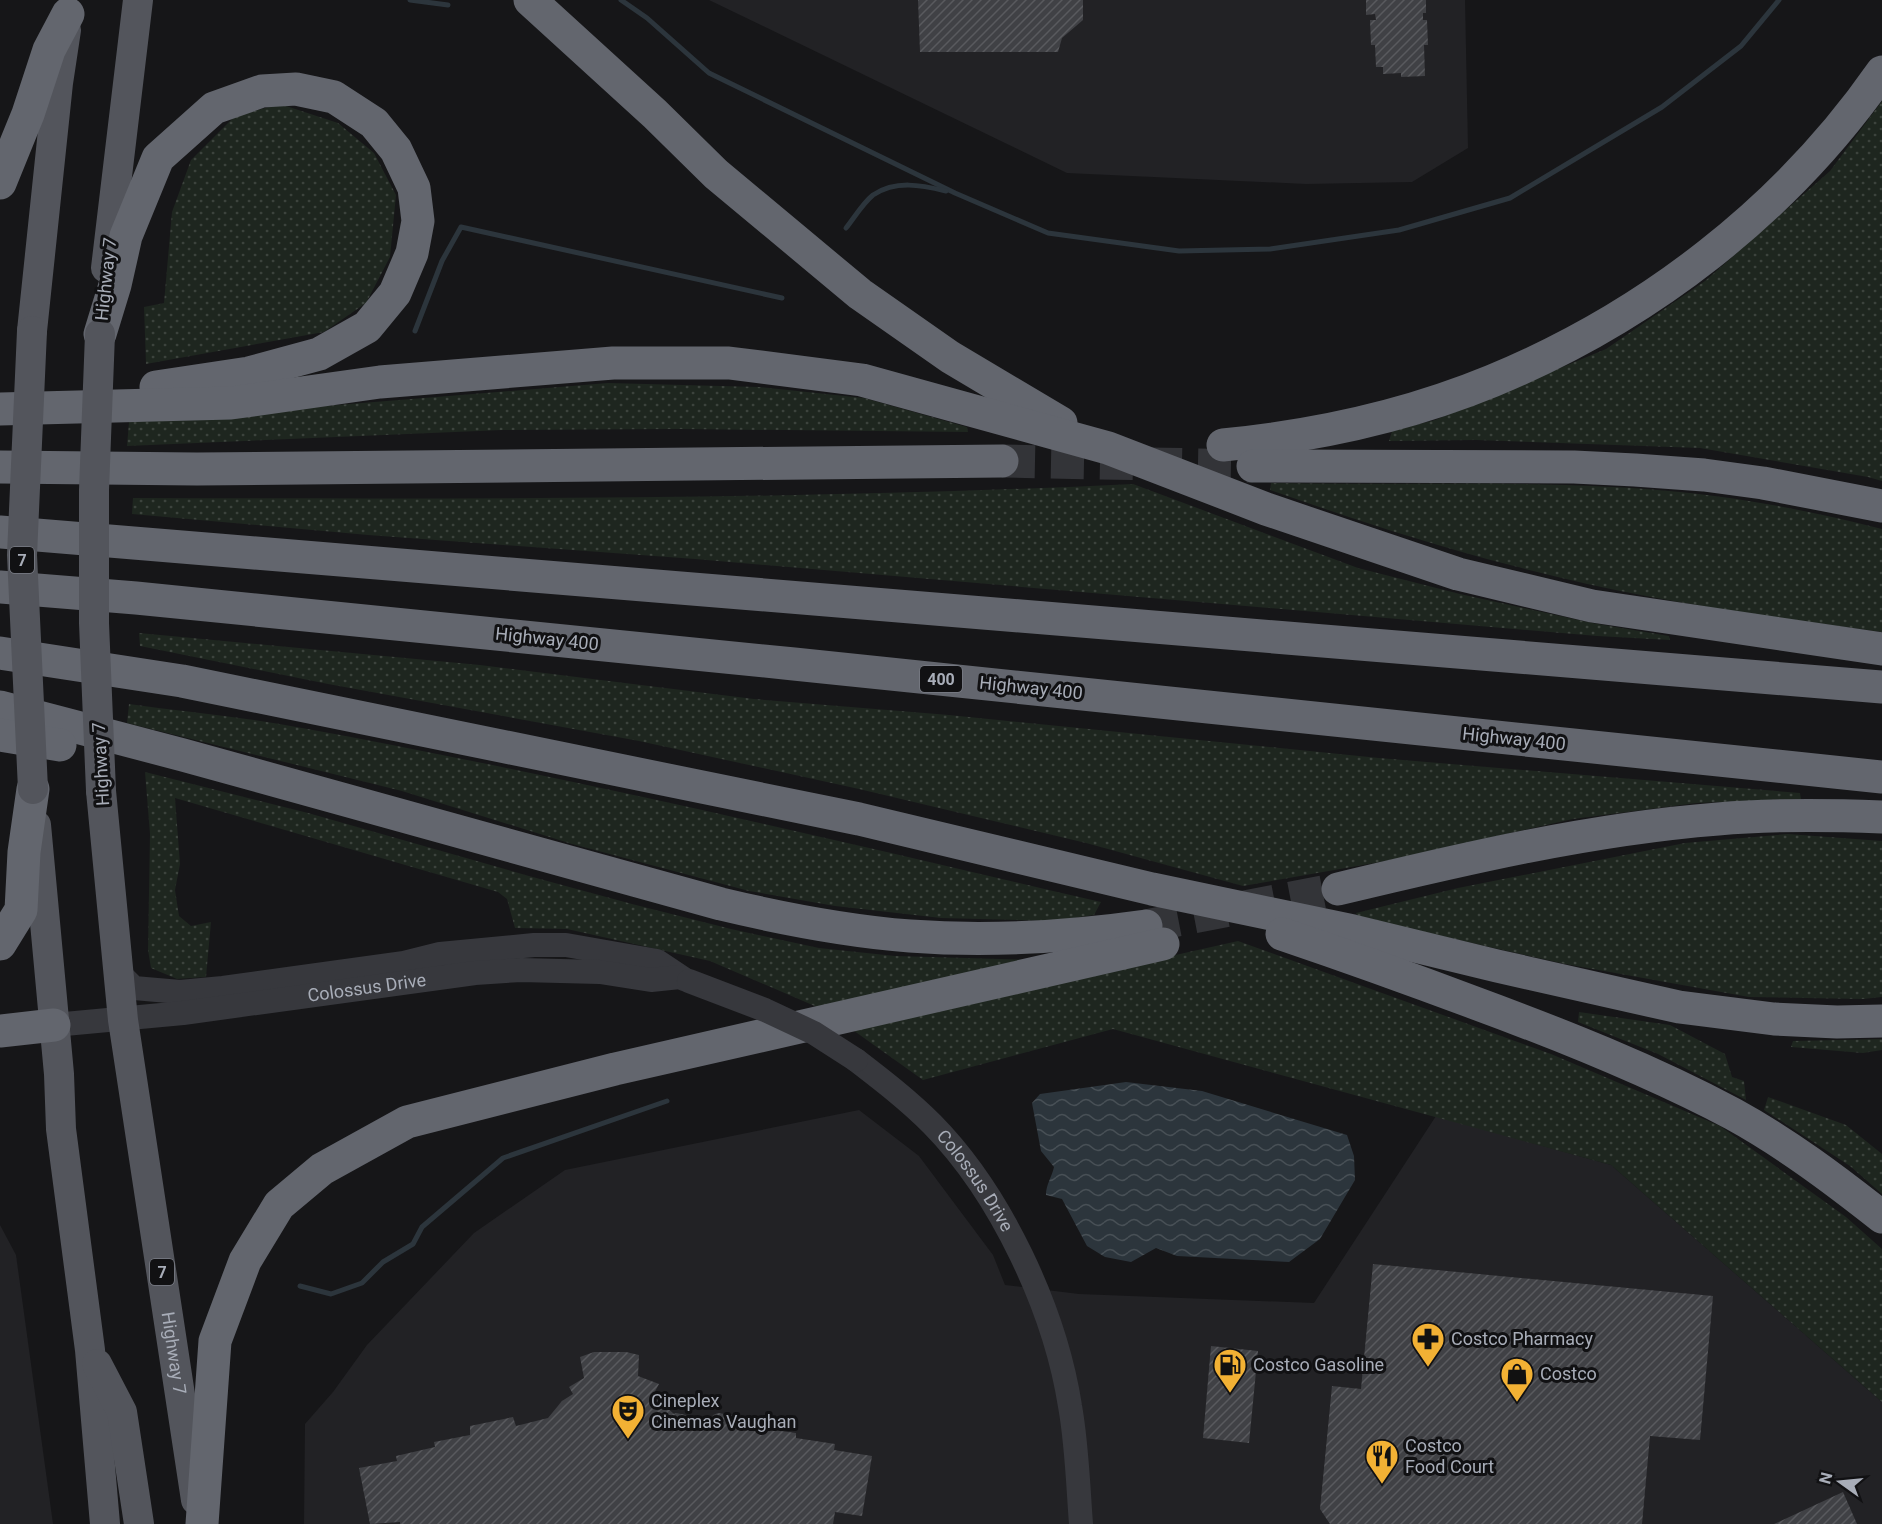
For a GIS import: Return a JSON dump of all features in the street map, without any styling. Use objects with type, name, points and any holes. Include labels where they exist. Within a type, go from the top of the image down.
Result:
[{"type":"highway","points":[[530,0],[655,114],[716,174],[860,294],[980,375],[1108,448]]},
{"type":"highway","points":[[0,183],[28,114],[50,50],[69,7]]},
{"type":"highway","points":[[1223,445],[1299,435],[1373,420],[1430,403],[1491,381],[1551,354],[1612,320],[1677,279],[1742,228],[1816,156],[1882,72]]},
{"type":"highway","points":[[35,410],[66,394],[141,390],[249,373],[319,354],[367,327],[395,293],[412,253],[418,221],[414,188],[396,150],[374,123],[334,97],[296,89],[262,91],[214,108],[158,158],[126,236],[115,285],[100,334]]},
{"type":"highway","points":[[0,409],[35,410],[231,402],[380,382],[613,363],[729,363],[862,381],[1108,448],[1266,509],[1458,574],[1592,606],[1882,649]]},
{"type":"highway","points":[[0,467],[197,469],[1002,460]]},
{"type":"highway","points":[[1253,466],[1574,467],[1635,470],[1704,475],[1763,483],[1882,506]]},
{"type":"highway","points":[[0,532],[1882,687]]},
{"type":"highway","name":"Highway 400","points":[[0,587],[136,598],[759,660],[1882,777]]},
{"type":"highway","points":[[0,653],[182,681],[859,819],[1152,889],[1353,931],[1679,1007],[1774,1019],[1838,1022],[1882,1021]]},
{"type":"highway","points":[[0,707],[782,919],[900,935],[978,938],[1086,934],[1154,935],[407,1122],[322,1168],[279,1205],[245,1261],[215,1341],[201,1524]]},
{"type":"highway","points":[[0,735],[148,760],[183,755]]},
{"type":"highway","points":[[0,944],[21,910],[24,852],[33,789]]},
{"type":"highway","points":[[1338,889],[1509,850],[1662,825],[1779,816],[1882,817]]},
{"type":"highway","points":[[1152,889],[1319,946],[1521,1020],[1602,1052],[1676,1085],[1734,1115],[1785,1146],[1846,1188],[1882,1217]]},
{"type":"highway","points":[[0,1031],[54,1025]]},
{"type":"main road","name":"Highway 7","points":[[138,0],[100,334],[94,490],[94,622],[101,791],[123,1020],[201,1524]]},
{"type":"main road","name":"7","points":[[69,7],[58,83],[32,331],[22,555],[33,789],[59,1074],[61,1129],[90,1350],[105,1524]]},
{"type":"main road","points":[[90,1350],[122,1412],[139,1524]]},
{"type":"street","name":"Colossus Drive","points":[[54,1025],[123,1020],[181,1002],[510,970],[600,972],[651,980],[685,979],[765,1010],[814,1033],[856,1060],[896,1090],[933,1126],[975,1176],[989,1197],[1028,1269],[1047,1314],[1071,1406],[1081,1524]]},
{"type":"street","name":"Colossus Drive","points":[[119,974],[134,988],[181,1002]]},
{"type":"shaded area","points":[[709,0],[1465,0],[1468,148],[1412,182],[1306,184],[1067,173]]},
{"type":"shaded area","points":[[1882,101],[1882,481],[1700,448],[1476,440],[1389,441],[1392,431],[1435,420],[1606,349],[1705,281],[1830,171]]},
{"type":"shaded area","points":[[280,104],[338,123],[374,153],[396,195],[390,257],[366,303],[324,332],[146,364],[144,307],[164,303],[172,212],[191,160],[235,116]]},
{"type":"shaded area","points":[[608,383],[759,387],[864,398],[967,427],[968,432],[502,430],[127,446],[129,422]]},
{"type":"shaded area","points":[[1271,483],[1533,484],[1638,488],[1739,499],[1858,523],[1882,529],[1882,632],[1697,605],[1559,577],[1483,558],[1360,521],[1270,490]]},
{"type":"shaded area","points":[[1133,484],[1358,568],[1460,594],[1592,623],[1669,636],[1670,640],[1597,636],[695,559],[368,535],[132,514],[133,498],[758,496]]},
{"type":"shaded area","points":[[139,633],[480,665],[754,699],[949,715],[1379,758],[1800,793],[1801,799],[1697,803],[1573,819],[1386,861],[1243,886],[1086,843],[859,789],[639,741],[328,684],[140,646]]},
{"type":"shaded area","points":[[129,704],[281,724],[502,767],[702,810],[1101,902],[1094,915],[1052,921],[941,918],[835,906],[749,891],[572,844],[402,791],[127,723]]},
{"type":"shaded area","points":[[145,772],[308,813],[632,904],[819,948],[895,956],[1034,960],[817,1007],[710,961],[567,929],[515,928],[507,899],[498,892],[175,798],[180,864],[175,890],[179,916],[191,926],[211,922],[206,977],[177,979],[151,968],[148,950],[150,834]]},
{"type":"shaded area","points":[[1788,834],[1882,841],[1882,997],[1863,999],[1749,997],[1565,964],[1358,917],[1356,913],[1458,888],[1685,843]]},
{"type":"shaded area","points":[[1238,941],[1551,1054],[1720,1126],[1846,1217],[1882,1249],[1882,1402],[1611,1165],[1113,1029],[923,1080],[850,1028]]},
{"type":"shaded area","points":[[1579,1012],[1670,1025],[1725,1054],[1732,1077],[1744,1081],[1746,1100],[1658,1054],[1578,1022]]},
{"type":"shaded area","points":[[1882,1039],[1882,1050],[1863,1053],[1791,1047],[1793,1041]]},
{"type":"shaded area","points":[[1768,1097],[1846,1125],[1882,1154],[1882,1194],[1850,1166],[1764,1110]]},
{"type":"shaded area","points":[[859,1110],[919,1156],[993,1255],[1005,1285],[1079,1294],[1314,1303],[1436,1116],[1611,1165],[1882,1402],[1882,1524],[304,1524],[305,1424],[333,1392],[367,1345],[474,1233],[565,1170]]},
{"type":"shaded area","points":[[0,1225],[16,1255],[53,1524],[0,1524]]},
{"type":"water","points":[[1126,1082],[1202,1091],[1347,1135],[1354,1156],[1355,1180],[1320,1239],[1289,1262],[1177,1256],[1156,1248],[1131,1262],[1105,1257],[1087,1246],[1062,1199],[1046,1195],[1054,1167],[1041,1151],[1032,1103],[1040,1094]]},
{"type":"building","points":[[918,0],[1083,0],[1083,20],[1062,38],[1058,52],[920,52]]},
{"type":"building","points":[[1366,0],[1426,0],[1426,13],[1423,13],[1423,20],[1427,20],[1428,45],[1424,45],[1425,76],[1401,77],[1401,73],[1383,74],[1383,67],[1376,67],[1375,45],[1371,45],[1370,20],[1376,20],[1375,14],[1366,15]]},
{"type":"building","name":"Costco","points":[[1373,1264],[1713,1296],[1700,1440],[1650,1436],[1642,1524],[1330,1524],[1320,1509],[1332,1386],[1361,1389]]},
{"type":"building","name":"Costco Gasoline","points":[[1211,1346],[1258,1351],[1249,1443],[1203,1438]]},
{"type":"building","name":"Cineplex Cinemas Vaughan","points":[[594,1352],[626,1352],[639,1355],[638,1376],[659,1384],[653,1395],[674,1414],[711,1420],[713,1415],[718,1413],[759,1419],[758,1428],[796,1433],[796,1438],[835,1444],[834,1450],[872,1456],[862,1516],[835,1512],[833,1524],[400,1524],[400,1522],[370,1524],[359,1468],[397,1461],[396,1456],[435,1447],[434,1442],[470,1435],[470,1426],[513,1417],[516,1426],[548,1418],[562,1401],[573,1394],[569,1387],[584,1378],[580,1357]]},
{"type":"building","points":[[1843,1492],[1857,1524],[1774,1524]]},
{"type":"waterway","points":[[410,0],[448,5]]},
{"type":"waterway","points":[[621,0],[647,18],[709,73],[955,193],[1048,233],[1179,251],[1270,249],[1399,230],[1510,198],[1662,107],[1741,46],[1779,0]]},
{"type":"waterway","points":[[846,228],[869,198],[882,190],[909,185],[946,191]]},
{"type":"waterway","points":[[415,331],[442,261],[461,227],[782,298]]},
{"type":"waterway","points":[[300,1286],[331,1294],[362,1283],[383,1262],[413,1244],[422,1227],[503,1158],[667,1101]]},
{"type":"tunnel","points":[[1002,461],[1253,466]]},
{"type":"tunnel","points":[[1146,926],[1338,889]]},
{"type":"place","name":"Costco Pharmacy","points":[[1428,1368]]},
{"type":"place","name":"Costco Gasoline","points":[[1230,1394]]},
{"type":"place","name":"Costco","points":[[1517,1403]]},
{"type":"place","name":"Cineplex Cinemas Vaughan","points":[[628,1440]]},
{"type":"place","name":"Costco Food Court","points":[[1382,1485]]}]
